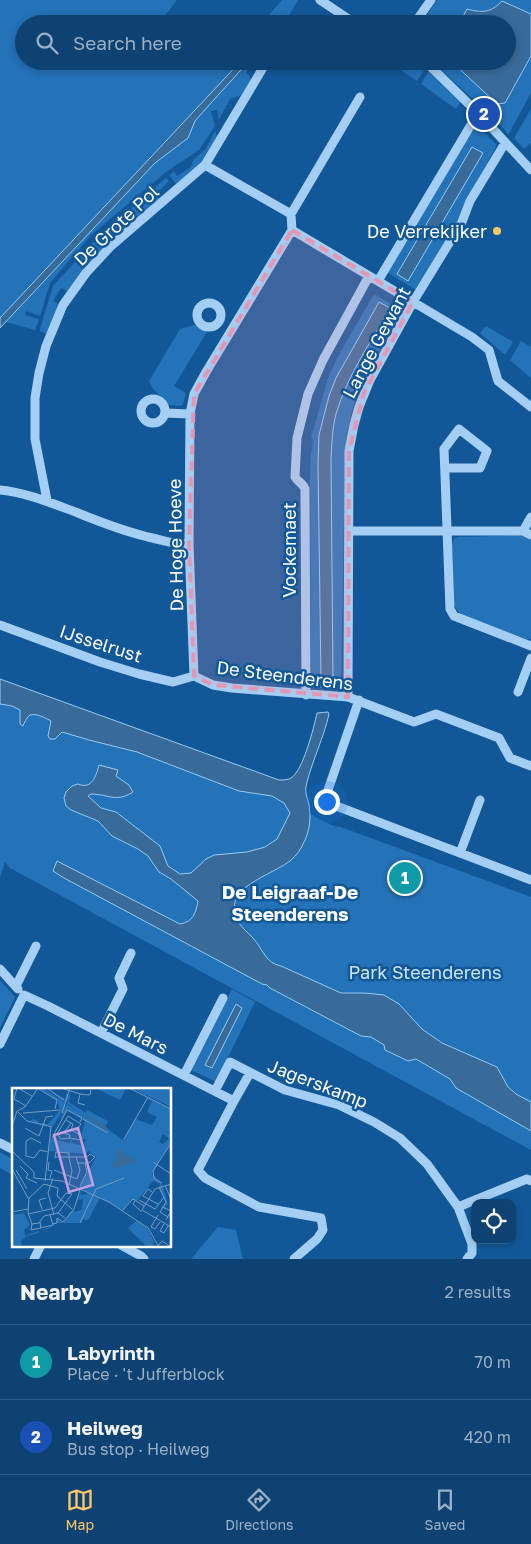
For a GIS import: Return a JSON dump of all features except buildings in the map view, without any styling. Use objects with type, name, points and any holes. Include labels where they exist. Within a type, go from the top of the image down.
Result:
[{"type":"street","points":[[320,0],[342,15]]},
{"type":"street","points":[[420,15],[431,0]]},
{"type":"street","name":"De Grote Pol","points":[[47,500],[35,439],[36,398],[39,373],[46,346],[63,305],[86,273],[111,246],[205,165],[262,70]]},
{"type":"street","points":[[434,70],[478,113],[531,170]]},
{"type":"street","points":[[360,97],[291,214],[292,230],[472,337],[489,350],[498,381],[531,407]]},
{"type":"street","points":[[378,281],[478,113]]},
{"type":"street","name":"Lange Gewant","points":[[348,697],[349,451],[359,407],[370,380],[462,222],[466,207],[505,143]]},
{"type":"street","points":[[205,165],[291,214]]},
{"type":"street","name":"De Hoge Hoeve","points":[[194,676],[189,544],[190,414],[194,394],[292,230]]},
{"type":"street","name":"Vockemaet","points":[[306,694],[305,489],[296,477],[297,438],[303,411],[314,379],[369,276]]},
{"type":"street","points":[[220,320],[233,327]]},
{"type":"street","points":[[165,413],[190,414]]},
{"type":"street","points":[[445,468],[480,468],[487,451],[458,429],[444,449],[450,609],[454,616],[531,646]]},
{"type":"street","points":[[0,490],[12,491],[47,500],[77,513],[143,536],[178,545],[189,544]]},
{"type":"street","points":[[349,531],[447,530],[527,533],[531,517]]},
{"type":"street","name":"IJsselrust","points":[[0,625],[100,662],[139,674],[173,682],[194,676]]},
{"type":"street","points":[[518,692],[531,658]]},
{"type":"street","name":"De Steenderens","points":[[194,676],[213,685],[348,697],[414,722],[436,714],[499,738],[510,758],[531,766]]},
{"type":"street","points":[[359,700],[327,793],[331,804],[531,880]]},
{"type":"street","points":[[460,853],[480,800]]},
{"type":"street","points":[[16,986],[36,946]]},
{"type":"street","points":[[101,1033],[123,989],[118,978],[131,953]]},
{"type":"street","name":"De Mars","points":[[0,969],[24,995],[234,1101]]},
{"type":"street","points":[[0,1044],[24,995]]},
{"type":"street","points":[[184,1075],[223,998]]},
{"type":"street","name":"Jagerskamp","points":[[215,1092],[230,1062],[285,1090],[338,1104],[374,1122],[400,1138],[427,1164],[458,1207],[472,1244],[472,1253],[467,1259]]},
{"type":"street","points":[[250,1073],[198,1170],[205,1178],[259,1207],[321,1218],[324,1230],[317,1239],[294,1259]]},
{"type":"street","points":[[0,1143],[12,1149]]},
{"type":"street","points":[[458,1207],[527,1179],[531,1180]]},
{"type":"street","points":[[34,1259],[40,1246]]},
{"type":"street","points":[[123,1246],[142,1256],[144,1259]]},
{"type":"highlighted area","points":[[292,230],[413,302],[364,393],[349,451],[348,697],[213,685],[194,676],[189,544],[194,394]]},
{"type":"green space","points":[[0,0],[177,0],[165,15],[15,15],[15,70],[233,70],[0,318]]},
{"type":"green space","points":[[282,0],[298,0],[289,15],[269,15]]},
{"type":"green space","points":[[437,0],[531,0],[531,14],[502,1],[494,8],[486,11],[467,9],[464,15],[427,15]]},
{"type":"green space","points":[[531,56],[531,93],[508,135],[493,118],[442,70],[461,70],[497,104],[505,103]]},
{"type":"green space","points":[[241,70],[248,70],[250,82],[242,95],[230,99],[219,120],[217,110],[211,111],[215,126],[199,150],[166,172],[91,235],[50,283],[40,316],[26,311],[25,315],[39,319],[35,330],[6,322],[155,163],[188,138],[195,121]]},
{"type":"green space","points":[[400,70],[424,70],[417,81]]},
{"type":"green space","points":[[431,70],[462,100],[456,109],[421,84]]},
{"type":"green space","points":[[531,109],[531,143],[524,149],[514,138]]},
{"type":"green space","points":[[476,128],[483,131],[496,144],[495,149],[466,200],[460,218],[416,290],[388,273],[472,131]],"holes":[[[472,147],[483,153],[397,274]]]},
{"type":"green space","points":[[215,131],[217,137],[203,161],[177,185],[169,175],[174,172],[177,176],[191,167],[193,160],[205,150]]},
{"type":"green space","points":[[166,178],[169,181],[158,192],[163,197],[121,234],[116,228],[105,238],[102,233]]},
{"type":"green space","points":[[98,237],[107,246],[68,292],[61,288],[53,301],[60,305],[46,334],[40,331],[53,286]]},
{"type":"green space","points":[[374,294],[401,310],[402,313],[372,361],[362,381],[353,406],[347,436],[345,452],[341,690],[311,687],[310,470],[313,439],[311,438],[328,378],[337,358]],"holes":[[[379,302],[390,308],[346,386],[336,414],[331,460],[333,680],[321,680],[319,435],[324,413]]]},
{"type":"green space","points":[[194,325],[207,332],[174,386],[186,393],[183,404],[181,406],[169,405],[153,389],[149,381],[180,329]]},
{"type":"green space","points":[[486,326],[513,342],[505,355],[480,333]]},
{"type":"green space","points":[[521,341],[531,347],[531,378],[510,360]]},
{"type":"green space","points":[[523,535],[531,539],[531,639],[526,639],[460,614],[454,605],[452,545],[454,539],[459,537]]},
{"type":"green space","name":"Park Steenderens","points":[[0,690],[288,798],[311,814],[337,827],[531,897],[531,1150],[10,868],[5,862],[0,877]]},
{"type":"green space","points":[[0,980],[15,997],[0,1028]]},
{"type":"green space","points":[[232,989],[255,1002],[216,1082],[191,1070]],"holes":[[[236,1005],[212,1068],[205,1065]]]},
{"type":"green space","points":[[0,1152],[12,1159],[12,1175],[0,1168]]},
{"type":"green space","points":[[218,1227],[236,1230],[243,1259],[191,1259]]},
{"type":"shaded area","points":[[502,1],[531,14],[531,56],[505,103],[497,104],[461,70],[516,70],[516,15],[464,15],[467,9],[486,11],[494,8]]},
{"type":"shaded area","points":[[233,70],[241,70],[195,121],[188,138],[155,163],[0,328],[0,318]]},
{"type":"shaded area","points":[[472,147],[483,153],[408,281],[397,274]]},
{"type":"shaded area","points":[[379,302],[390,308],[346,386],[336,414],[332,437],[333,680],[321,680],[319,435],[329,396],[336,378]]},
{"type":"shaded area","points":[[0,679],[279,780],[290,779],[295,774],[300,767],[307,748],[317,713],[328,712],[327,723],[306,786],[310,814],[306,838],[299,852],[291,860],[261,877],[242,891],[236,899],[234,909],[238,921],[271,962],[341,993],[384,995],[399,1004],[422,1029],[442,1043],[497,1067],[508,1087],[531,1102],[531,1131],[456,1088],[450,1079],[416,1059],[408,1061],[385,1050],[384,1045],[371,1037],[361,1036],[53,871],[57,861],[180,924],[191,919],[195,913],[198,901],[171,879],[159,872],[148,856],[112,836],[98,821],[66,806],[64,798],[66,792],[72,786],[78,784],[90,784],[95,777],[99,765],[118,770],[116,776],[129,785],[133,792],[122,797],[97,794],[88,796],[101,808],[116,812],[160,846],[168,866],[180,874],[191,873],[206,859],[214,855],[247,852],[265,847],[277,839],[290,813],[284,803],[272,796],[239,791],[137,752],[62,732],[55,739],[50,739],[48,736],[51,721],[41,716],[30,715],[23,726],[20,724],[20,710],[12,706],[0,704]]},
{"type":"shaded area","points":[[236,1004],[242,1008],[212,1068],[205,1065]]},
{"type":"place","name":"Heilweg","points":[[484,114]]},
{"type":"place","name":"De Verrekijker","points":[[497,231]]},
{"type":"place","name":"Labyrinth","points":[[405,878]]},
{"type":"district","name":"De Leigraaf-De Steenderens","points":[[290,902]]}]
